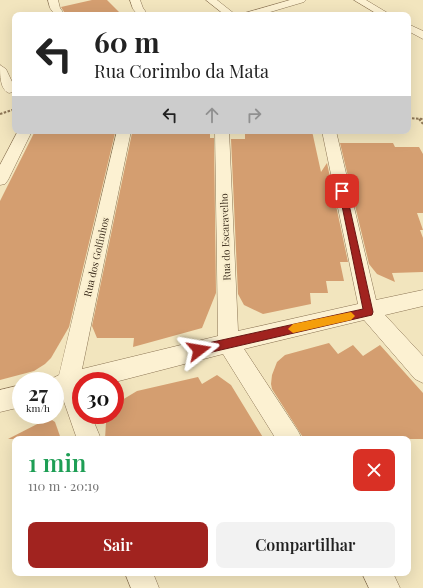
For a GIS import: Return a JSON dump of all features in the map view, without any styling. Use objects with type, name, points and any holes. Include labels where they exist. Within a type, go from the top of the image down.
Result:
[{"type":"street","points":[[53,0],[59,12]]},
{"type":"street","points":[[135,0],[140,12]]},
{"type":"street","points":[[211,0],[227,12]]},
{"type":"street","points":[[260,12],[301,0]]},
{"type":"street","points":[[359,0],[381,12]]},
{"type":"street","points":[[411,29],[423,36]]},
{"type":"street","points":[[0,69],[9,89]]},
{"type":"street","points":[[0,180],[23,134]]},
{"type":"street","name":"Rua dos Golfinhos","points":[[64,377],[123,134]]},
{"type":"street","name":"Rua do Escaravelho","points":[[222,134],[228,343]]},
{"type":"street","points":[[330,134],[369,312],[423,372]]},
{"type":"street","points":[[64,384],[228,343],[369,312],[423,298]]},
{"type":"street","points":[[228,343],[288,436]]},
{"type":"street","points":[[64,389],[88,436]]},
{"type":"street","points":[[0,401],[12,398]]},
{"type":"street","points":[[140,576],[145,588]]},
{"type":"street","points":[[378,576],[386,588]]},
{"type":"path","points":[[0,114],[12,110]]},
{"type":"path","points":[[411,118],[423,119]]},
{"type":"path","points":[[418,118],[423,124]]},
{"type":"building","points":[[92,0],[107,0],[119,12],[64,12],[61,7]]},
{"type":"building","points":[[34,134],[115,134],[69,327],[51,358],[45,364],[30,372],[12,372],[12,377],[0,380],[0,201]]},
{"type":"building","points":[[132,134],[210,134],[210,138],[214,138],[216,293],[202,328],[133,347],[134,338],[97,338],[92,326]]},
{"type":"building","points":[[245,134],[313,134],[321,172],[327,163],[348,262],[340,262],[344,281],[326,281],[328,293],[310,293],[311,304],[263,314],[244,305],[238,294],[231,139],[245,139]]},
{"type":"building","points":[[340,143],[393,143],[395,147],[419,147],[423,154],[423,213],[417,213],[423,230],[420,230],[423,238],[423,272],[392,273],[395,282],[377,274],[369,264]]},
{"type":"building","points":[[329,343],[338,354],[353,345],[363,356],[380,345],[423,393],[423,439],[411,439],[411,436],[302,436],[272,389],[272,375],[277,362],[285,355]]},
{"type":"building","points":[[217,375],[231,385],[262,436],[105,436],[106,424],[124,424],[124,399],[137,391],[198,377],[202,384]]},
{"type":"building","points":[[37,424],[56,424],[60,436],[14,436]]},
{"type":"slow traffic","points":[[293,329],[351,316]]},
{"type":"route","points":[[199,350],[369,312],[342,191]]}]
